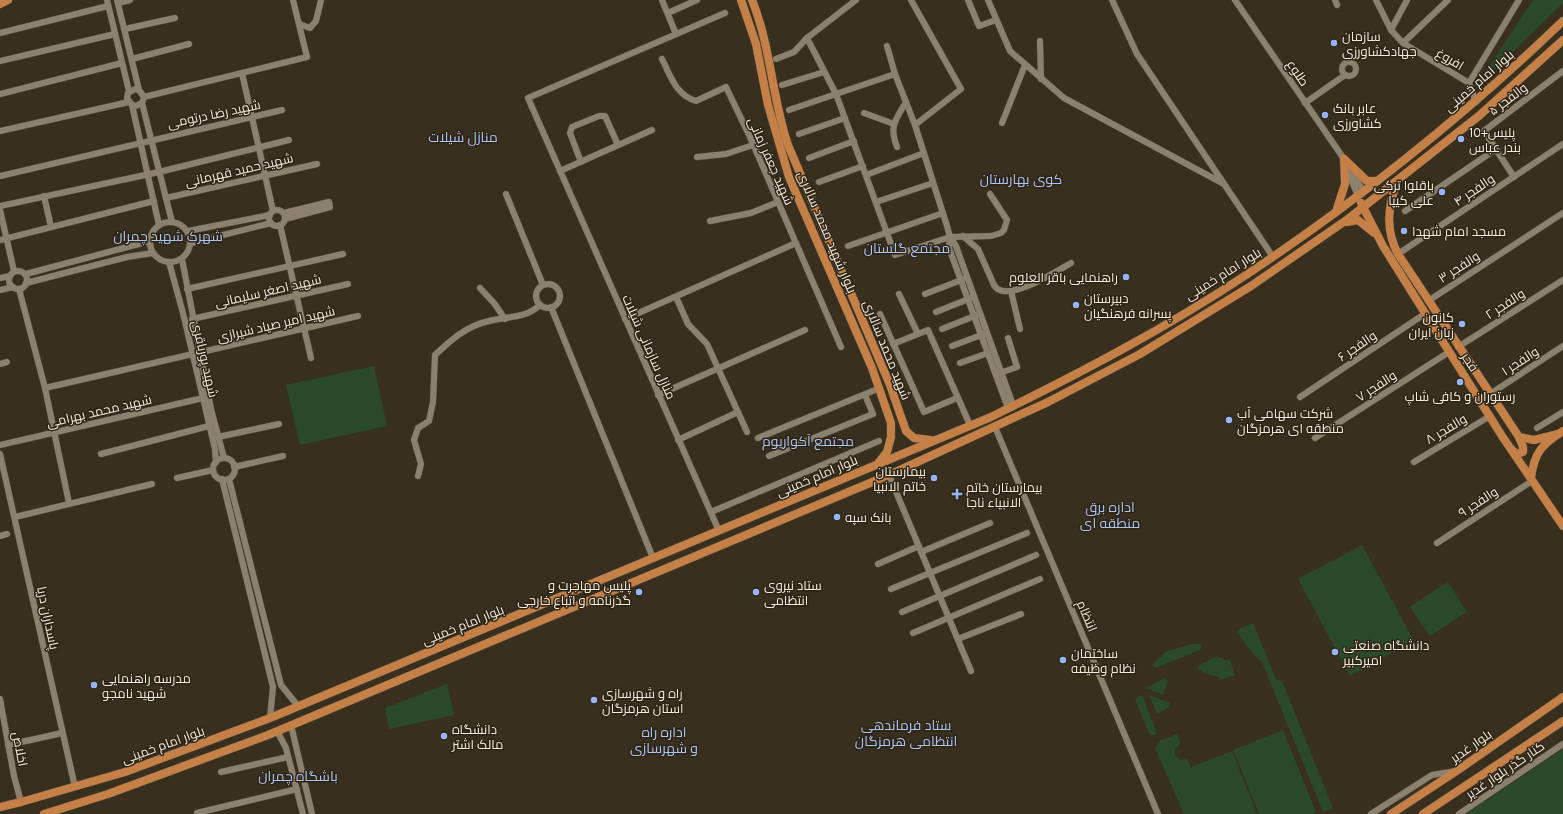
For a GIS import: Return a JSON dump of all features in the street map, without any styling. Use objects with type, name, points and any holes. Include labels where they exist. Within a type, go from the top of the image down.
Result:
[{"type":"main road","points":[[0,4],[8,0]]},
{"type":"main road","name":"بلوار شهید محمد سالاری","points":[[741,0],[756,44],[768,105],[789,177],[880,388],[892,423],[892,437],[887,452],[876,465]]},
{"type":"main road","name":"شهید محمد سالاری","points":[[752,0],[760,20],[780,116],[788,145],[890,385],[906,431],[914,438],[934,441]]},
{"type":"main road","name":"بلوار امام خمینی","points":[[0,807],[125,772],[270,718],[934,441],[1010,407],[1135,342],[1244,276],[1335,214],[1476,102],[1563,21]]},
{"type":"main road","name":"بلوار امام خمینی","points":[[44,814],[115,791],[292,725],[889,475],[1048,402],[1140,354],[1251,286],[1367,205],[1480,116],[1563,40]]},
{"type":"main road","points":[[1540,43],[1550,53]]},
{"type":"main road","points":[[1344,159],[1367,181],[1377,181]]},
{"type":"main road","points":[[1335,214],[1345,184],[1344,159]]},
{"type":"main road","name":"فجر","points":[[1397,181],[1389,211],[1391,240],[1398,254],[1428,301],[1519,438]]},
{"type":"main road","name":"فجر","points":[[1361,194],[1367,205],[1377,236],[1383,246],[1490,416],[1562,523]]},
{"type":"main road","points":[[1337,226],[1350,220],[1358,220],[1377,236]]},
{"type":"main road","points":[[1383,246],[1386,240],[1391,240]]},
{"type":"main road","points":[[880,388],[890,385]]},
{"type":"main road","points":[[1511,448],[1518,454],[1523,452],[1519,438],[1534,440],[1560,432]]},
{"type":"main road","points":[[1531,479],[1533,464],[1541,447],[1560,432]]},
{"type":"main road","points":[[498,624],[504,636]]},
{"type":"main road","name":"بلوار غدیر","points":[[1391,814],[1458,770],[1563,697]]},
{"type":"main road","points":[[1423,814],[1563,721]]},
{"type":"street","points":[[130,0],[118,1],[172,222]]},
{"type":"street","points":[[0,131],[130,103],[136,106],[143,100],[307,57],[293,0]]},
{"type":"street","points":[[299,24],[310,28],[316,21],[320,0]]},
{"type":"street","points":[[662,0],[676,34],[725,13]]},
{"type":"street","points":[[668,13],[697,0]]},
{"type":"street","points":[[776,59],[794,52],[807,38],[856,0]]},
{"type":"street","points":[[911,0],[961,89],[915,125]]},
{"type":"street","points":[[968,0],[979,26],[996,20]]},
{"type":"street","points":[[988,0],[1010,51],[1064,98],[1224,184]]},
{"type":"street","points":[[1112,0],[1137,54],[1273,257]]},
{"type":"street","name":"طلوع","points":[[1235,0],[1344,159],[1361,194]]},
{"type":"street","name":"افروغ","points":[[1376,0],[1378,7],[1391,30],[1403,43],[1469,83],[1476,102]]},
{"type":"street","points":[[1391,30],[1407,0]]},
{"type":"street","points":[[1403,43],[1448,0]]},
{"type":"street","points":[[1469,83],[1519,0]]},
{"type":"street","points":[[0,33],[107,3],[129,91],[127,98],[130,103],[149,173],[159,225]]},
{"type":"street","points":[[125,29],[175,18]]},
{"type":"street","points":[[112,22],[122,20]]},
{"type":"street","points":[[0,62],[115,34]]},
{"type":"street","name":"منازل سازمانی شیلات","points":[[676,34],[528,98],[658,395],[719,530]]},
{"type":"street","points":[[807,38],[836,94],[896,255],[950,237],[992,236],[1001,233],[1004,230],[1008,220],[990,194]]},
{"type":"street","points":[[1040,41],[1041,79]]},
{"type":"street","points":[[132,59],[189,44]]},
{"type":"street","points":[[887,46],[895,74],[915,125],[950,237],[956,246],[967,278],[984,334],[988,353],[1010,407]]},
{"type":"street","points":[[119,53],[130,50]]},
{"type":"street","name":"شهید جعفر زمانی","points":[[662,59],[677,89],[686,98],[696,101],[726,87],[753,145],[841,347]]},
{"type":"street","points":[[0,94],[122,63]]},
{"type":"street","points":[[1002,123],[1025,65]]},
{"type":"street","name":"والفجر ۵","points":[[1514,177],[1484,131],[1563,71]]},
{"type":"street","points":[[782,85],[824,72]]},
{"type":"street","points":[[242,73],[265,176],[271,213],[271,223]]},
{"type":"street","points":[[789,110],[895,74]]},
{"type":"street","points":[[1305,103],[1345,76]]},
{"type":"street","points":[[129,91],[135,89],[139,90]]},
{"type":"street","points":[[897,147],[892,134],[894,124],[906,102]]},
{"type":"street","name":"شهید رضا درتومی","points":[[0,176],[151,139],[282,110]]},
{"type":"street","points":[[864,113],[894,124]]},
{"type":"street","points":[[581,162],[570,133],[572,127],[599,116],[604,116],[618,145]]},
{"type":"street","points":[[799,134],[845,118]]},
{"type":"street","points":[[560,171],[652,130]]},
{"type":"street","points":[[0,206],[159,172],[258,146],[289,140]]},
{"type":"street","points":[[809,158],[854,141]]},
{"type":"street","name":"والفجر ۴","points":[[1398,254],[1563,144]]},
{"type":"street","points":[[697,157],[726,154],[753,145]]},
{"type":"street","points":[[1405,211],[1496,149]]},
{"type":"street","points":[[866,175],[924,153]]},
{"type":"street","name":"شهید حمید قهرمانی","points":[[166,198],[318,164]]},
{"type":"street","points":[[819,182],[862,166]]},
{"type":"street","points":[[876,202],[933,183]]},
{"type":"street","points":[[506,194],[543,285]]},
{"type":"street","points":[[44,196],[51,227]]},
{"type":"street","points":[[3,239],[154,201]]},
{"type":"street","points":[[284,216],[330,208],[329,202],[284,216],[280,225],[311,358]]},
{"type":"street","points":[[710,221],[751,213],[778,202]]},
{"type":"street","points":[[0,210],[3,239],[12,274],[10,282],[16,288],[45,388],[69,503]]},
{"type":"street","points":[[188,231],[230,223],[280,210],[284,216]]},
{"type":"street","points":[[848,246],[943,213]]},
{"type":"street","name":"والفجر ۳","points":[[1428,301],[1563,213]]},
{"type":"street","points":[[172,222],[178,223],[188,231],[191,243],[190,250],[182,259],[169,262],[158,258],[153,253],[150,241],[154,229],[159,225],[172,222]]},
{"type":"street","points":[[230,223],[232,232]]},
{"type":"street","points":[[191,243],[271,223],[280,225]]},
{"type":"street","points":[[963,236],[978,249],[996,288],[1002,292],[1011,291],[1040,281],[1071,263]]},
{"type":"street","points":[[950,237],[949,248],[961,280],[972,298]]},
{"type":"street","points":[[0,278],[21,271],[26,274],[150,241]]},
{"type":"street","points":[[625,319],[796,244]]},
{"type":"street","points":[[0,290],[25,286],[26,283],[127,257],[153,253]]},
{"type":"street","points":[[187,288],[343,254]]},
{"type":"street","points":[[100,255],[103,264]]},
{"type":"street","name":"شهید پورباقری","points":[[182,259],[203,398],[215,449],[216,462]]},
{"type":"street","name":"شهید پورباقری","points":[[169,262],[196,353],[224,458]]},
{"type":"street","points":[[64,264],[66,273]]},
{"type":"street","points":[[26,274],[26,283]]},
{"type":"street","points":[[925,294],[967,278]]},
{"type":"street","name":"والفجر ۲","points":[[1458,347],[1563,280]]},
{"type":"street","name":"شهید اصغر سلیمانی","points":[[192,319],[348,284]]},
{"type":"street","points":[[540,305],[536,294],[543,285]]},
{"type":"street","points":[[540,305],[544,307],[552,307],[557,302],[559,292],[554,286],[543,285]]},
{"type":"street","points":[[480,288],[494,303],[505,319]]},
{"type":"street","points":[[1011,291],[1020,330]]},
{"type":"street","points":[[899,294],[918,334]]},
{"type":"street","points":[[676,296],[687,321],[704,339],[747,432]]},
{"type":"street","points":[[936,312],[972,298]]},
{"type":"street","points":[[418,476],[421,464],[414,440],[418,428],[429,421],[433,402],[435,355],[456,336],[467,329],[488,321],[521,317],[533,311],[540,305]]},
{"type":"street","points":[[552,307],[653,558]]},
{"type":"street","points":[[184,313],[191,311]]},
{"type":"street","name":"والفجر ۶","points":[[1300,397],[1426,313]]},
{"type":"street","points":[[880,314],[924,412],[957,398]]},
{"type":"street","points":[[942,329],[978,315]]},
{"type":"street","name":"شهید امیر صیاد شیرازی","points":[[45,388],[358,316]]},
{"type":"street","points":[[658,395],[805,330]]},
{"type":"street","points":[[893,344],[928,330],[970,425]]},
{"type":"street","points":[[984,334],[1002,372],[1010,407]]},
{"type":"street","points":[[952,346],[984,334]]},
{"type":"street","points":[[996,375],[1017,367],[1008,338]]},
{"type":"street","name":"والفجر ۱","points":[[1490,394],[1563,346]]},
{"type":"street","name":"والفجر ۷","points":[[1315,438],[1449,352]]},
{"type":"street","points":[[960,363],[988,353]]},
{"type":"street","points":[[0,364],[7,362]]},
{"type":"street","points":[[758,438],[880,388]]},
{"type":"street","points":[[769,456],[873,414],[865,394]]},
{"type":"street","name":"شهید محمد بهرامی","points":[[0,444],[54,433],[203,398]]},
{"type":"street","points":[[678,440],[738,412]]},
{"type":"street","points":[[1537,428],[1563,412]]},
{"type":"street","name":"والفجر ۸","points":[[1414,462],[1490,416]]},
{"type":"street","points":[[218,437],[279,424]]},
{"type":"street","points":[[101,454],[209,426]]},
{"type":"street","name":"انتظام","points":[[995,427],[1158,814]]},
{"type":"street","points":[[711,512],[879,441]]},
{"type":"street","name":"پاسداران دریا","points":[[0,454],[75,787]]},
{"type":"street","points":[[234,467],[283,456]]},
{"type":"street","points":[[213,470],[216,462],[224,458],[232,463],[234,472],[225,479]]},
{"type":"street","points":[[177,478],[213,470]]},
{"type":"street","points":[[213,470],[214,474],[225,479],[242,528],[281,685],[298,706]]},
{"type":"street","points":[[889,475],[971,671]]},
{"type":"street","points":[[225,479],[234,529],[273,687],[270,718]]},
{"type":"street","name":"والفجر ۹","points":[[1437,543],[1531,479]]},
{"type":"street","points":[[15,516],[152,484]]},
{"type":"street","points":[[878,564],[990,523]]},
{"type":"street","points":[[234,529],[242,528]]},
{"type":"street","points":[[891,589],[1027,533]]},
{"type":"street","points":[[0,536],[7,534]]},
{"type":"street","points":[[902,612],[1036,555]]},
{"type":"street","points":[[913,633],[949,619],[1040,579]]},
{"type":"street","points":[[252,602],[260,601]]},
{"type":"street","points":[[958,639],[1021,614]]},
{"type":"street","points":[[265,655],[273,654]]},
{"type":"street","name":"اخلاص","points":[[0,698],[8,744],[21,802]]},
{"type":"street","points":[[277,731],[288,757],[303,814],[312,812],[292,725]]},
{"type":"street","points":[[8,744],[62,733]]},
{"type":"street","name":"کنار گذر بلوار غدیر","points":[[1459,814],[1563,744]]},
{"type":"street","points":[[221,772],[288,757]]},
{"type":"street","points":[[290,766],[300,763]]},
{"type":"street","name":"کنار گذر بلوار غدیر","points":[[1371,814],[1432,775],[1458,770]]},
{"type":"street","points":[[197,813],[297,789]]},
{"type":"green space","points":[[1533,0],[1563,0],[1563,3],[1475,88]]},
{"type":"green space","points":[[374,366],[387,426],[300,445],[286,385]]},
{"type":"green space","points":[[1362,545],[1414,641],[1350,676],[1298,579]]},
{"type":"green space","points":[[1448,582],[1467,612],[1430,636],[1410,607]]},
{"type":"green space","points":[[1253,623],[1276,679],[1282,681],[1333,808],[1323,812],[1262,662],[1255,656],[1236,631]]},
{"type":"green space","points":[[1193,644],[1201,644],[1202,647],[1200,650],[1156,668],[1152,665],[1167,651]]},
{"type":"green space","points":[[1217,656],[1227,661],[1229,658],[1235,675],[1218,681],[1220,677],[1206,674],[1198,669],[1199,665]]},
{"type":"green space","points":[[1165,678],[1168,681],[1163,695],[1146,688]]},
{"type":"green space","points":[[447,684],[454,715],[389,729],[385,708]]},
{"type":"green space","points":[[1140,695],[1143,697],[1156,731],[1155,735],[1149,733],[1135,700]]},
{"type":"green space","points":[[1149,695],[1170,703],[1170,707],[1157,714]]},
{"type":"green space","points":[[1283,730],[1316,812],[1312,814],[1259,814],[1233,750]]},
{"type":"green space","points":[[1177,734],[1181,743],[1175,750],[1175,755],[1181,760],[1187,759],[1191,767],[1232,751],[1257,814],[1184,814],[1155,748],[1160,741]]},
{"type":"green space","points":[[1563,749],[1563,814],[1466,814]]},
{"type":"place","name":"سازمان جهادکشاورزی","points":[[1334,43]]},
{"type":"place","name":"عابر بانک کشاورزی","points":[[1325,115]]},
{"type":"place","name":"پليس+10 بندر عباس","points":[[1461,139]]},
{"type":"place","name":"باقلوا ترکی علی کیپا","points":[[1442,192]]},
{"type":"place","name":"مسجد امام شهدا","points":[[1404,231]]},
{"type":"place","name":"راهنمایی باقر العلوم","points":[[1126,277]]},
{"type":"place","name":"دبیرستان پسرانه فرهنگیان","points":[[1076,305]]},
{"type":"place","name":"کانون زبان ایران","points":[[1462,324]]},
{"type":"place","name":"رستوران و کافی شاپ","points":[[1460,382]]},
{"type":"place","name":"شرکت سهامی آب منطقه ای هرمزگان","points":[[1229,420]]},
{"type":"place","name":"بیمارستان خاتم الانبیا","points":[[934,478]]},
{"type":"place","name":"بیمارستان خاتم الانبیاء ناجا","points":[[957,494]]},
{"type":"place","name":"بانک سپه","points":[[837,517]]},
{"type":"place","name":"پلیس مهاجرت و گذرنامه و اتباع خارجى","points":[[639,592]]},
{"type":"place","name":"ستاد نیروی انتظامی","points":[[756,592]]},
{"type":"place","name":"دانشگاه صنعتی امیرکبیر","points":[[1335,652]]},
{"type":"place","name":"ساختمان نظام وظیفه","points":[[1063,660]]},
{"type":"place","name":"مدرسه راهنمایی شهید نامجو","points":[[94,685]]},
{"type":"place","name":"راه و شهرسازی استان هرمزگان","points":[[594,700]]},
{"type":"place","name":"دانشگاه مالک اشتر","points":[[444,736]]},
{"type":"district","name":"منازل شیلات","points":[[463,137]]},
{"type":"district","name":"کوی بهارستان","points":[[1021,179]]},
{"type":"district","name":"شهرک شهید چمران","points":[[168,236]]},
{"type":"district","name":"مجتمع گلستان","points":[[907,248]]},
{"type":"district","name":"مجتمع آکواریوم","points":[[808,441]]},
{"type":"district","name":"اداره برق منطقه ای","points":[[1110,516]]},
{"type":"district","name":"ستاد فرماندهی انتظامی هرمزگان","points":[[906,734]]},
{"type":"district","name":"اداره راه و شهرسازی","points":[[664,740]]},
{"type":"district","name":"باشگاه چمران","points":[[298,776]]}]
